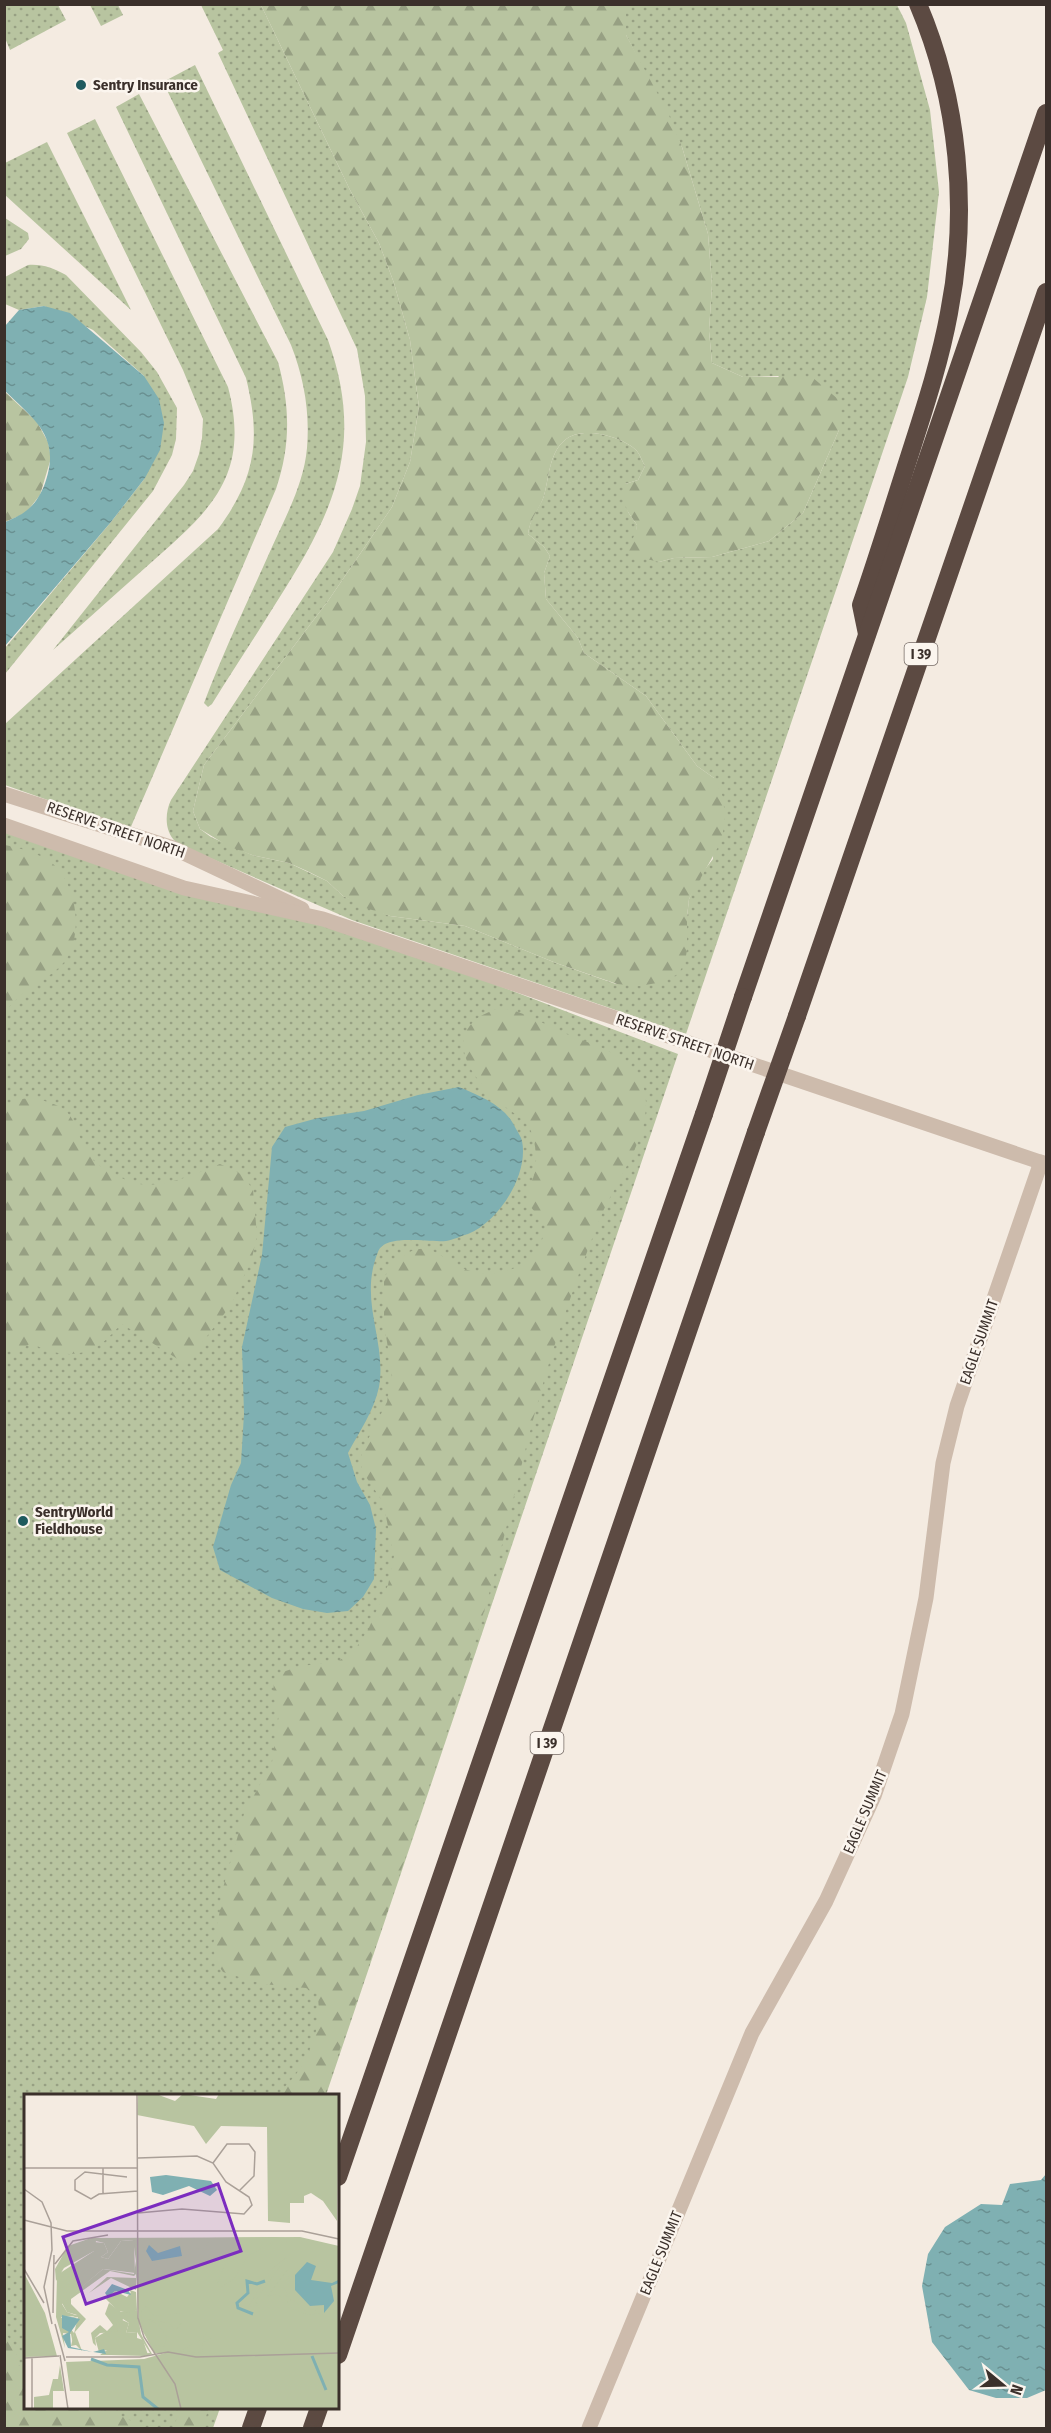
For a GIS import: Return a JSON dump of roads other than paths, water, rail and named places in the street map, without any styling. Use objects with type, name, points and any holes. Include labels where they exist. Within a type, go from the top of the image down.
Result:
[{"type":"highway","points":[[867,635],[861,605],[941,350],[955,270],[958,221],[956,155],[951,113],[939,65],[918,4]]},
{"type":"highway","points":[[339,2174],[1047,113]]},
{"type":"highway","name":"I 39","points":[[339,2352],[756,1132],[1047,292]]},
{"type":"highway","points":[[251,2428],[258,2409]]},
{"type":"highway","points":[[312,2428],[319,2409]]},
{"type":"street","name":"RESERVE STREET NORTH","points":[[4,794],[173,848],[323,919]]},
{"type":"street","name":"RESERVE STREET NORTH","points":[[4,825],[184,888],[323,919],[1044,1163]]},
{"type":"street","name":"EAGLE SUMMIT","points":[[589,2428],[752,2033],[826,1900],[874,1796],[902,1714],[926,1598],[943,1463],[957,1406],[1044,1163]]},
{"type":"water","points":[[44,306],[70,313],[144,376],[159,399],[164,423],[160,450],[145,478],[111,522],[5,646],[5,522],[24,513],[33,505],[44,486],[50,455],[48,443],[36,422],[5,391],[5,326],[19,310]]},
{"type":"water","points":[[459,1087],[492,1103],[506,1114],[522,1141],[521,1168],[501,1208],[480,1228],[446,1241],[408,1240],[389,1243],[382,1246],[378,1252],[371,1287],[379,1353],[379,1387],[370,1413],[348,1453],[357,1482],[370,1505],[376,1529],[374,1579],[363,1597],[348,1611],[327,1613],[303,1609],[272,1598],[220,1570],[213,1547],[231,1485],[241,1463],[244,1414],[242,1347],[262,1255],[272,1147],[285,1127],[318,1118],[364,1111],[418,1095]]},
{"type":"water","points":[[1046,2174],[1046,2390],[1027,2398],[996,2398],[969,2390],[932,2342],[922,2286],[928,2254],[945,2227],[981,2204],[1002,2205],[1010,2184],[1041,2180]]},
{"type":"place","name":"Sentry Insurance","points":[[81,85]]},
{"type":"place","name":"SentryWorld Fieldhouse","points":[[23,1521]]}]
